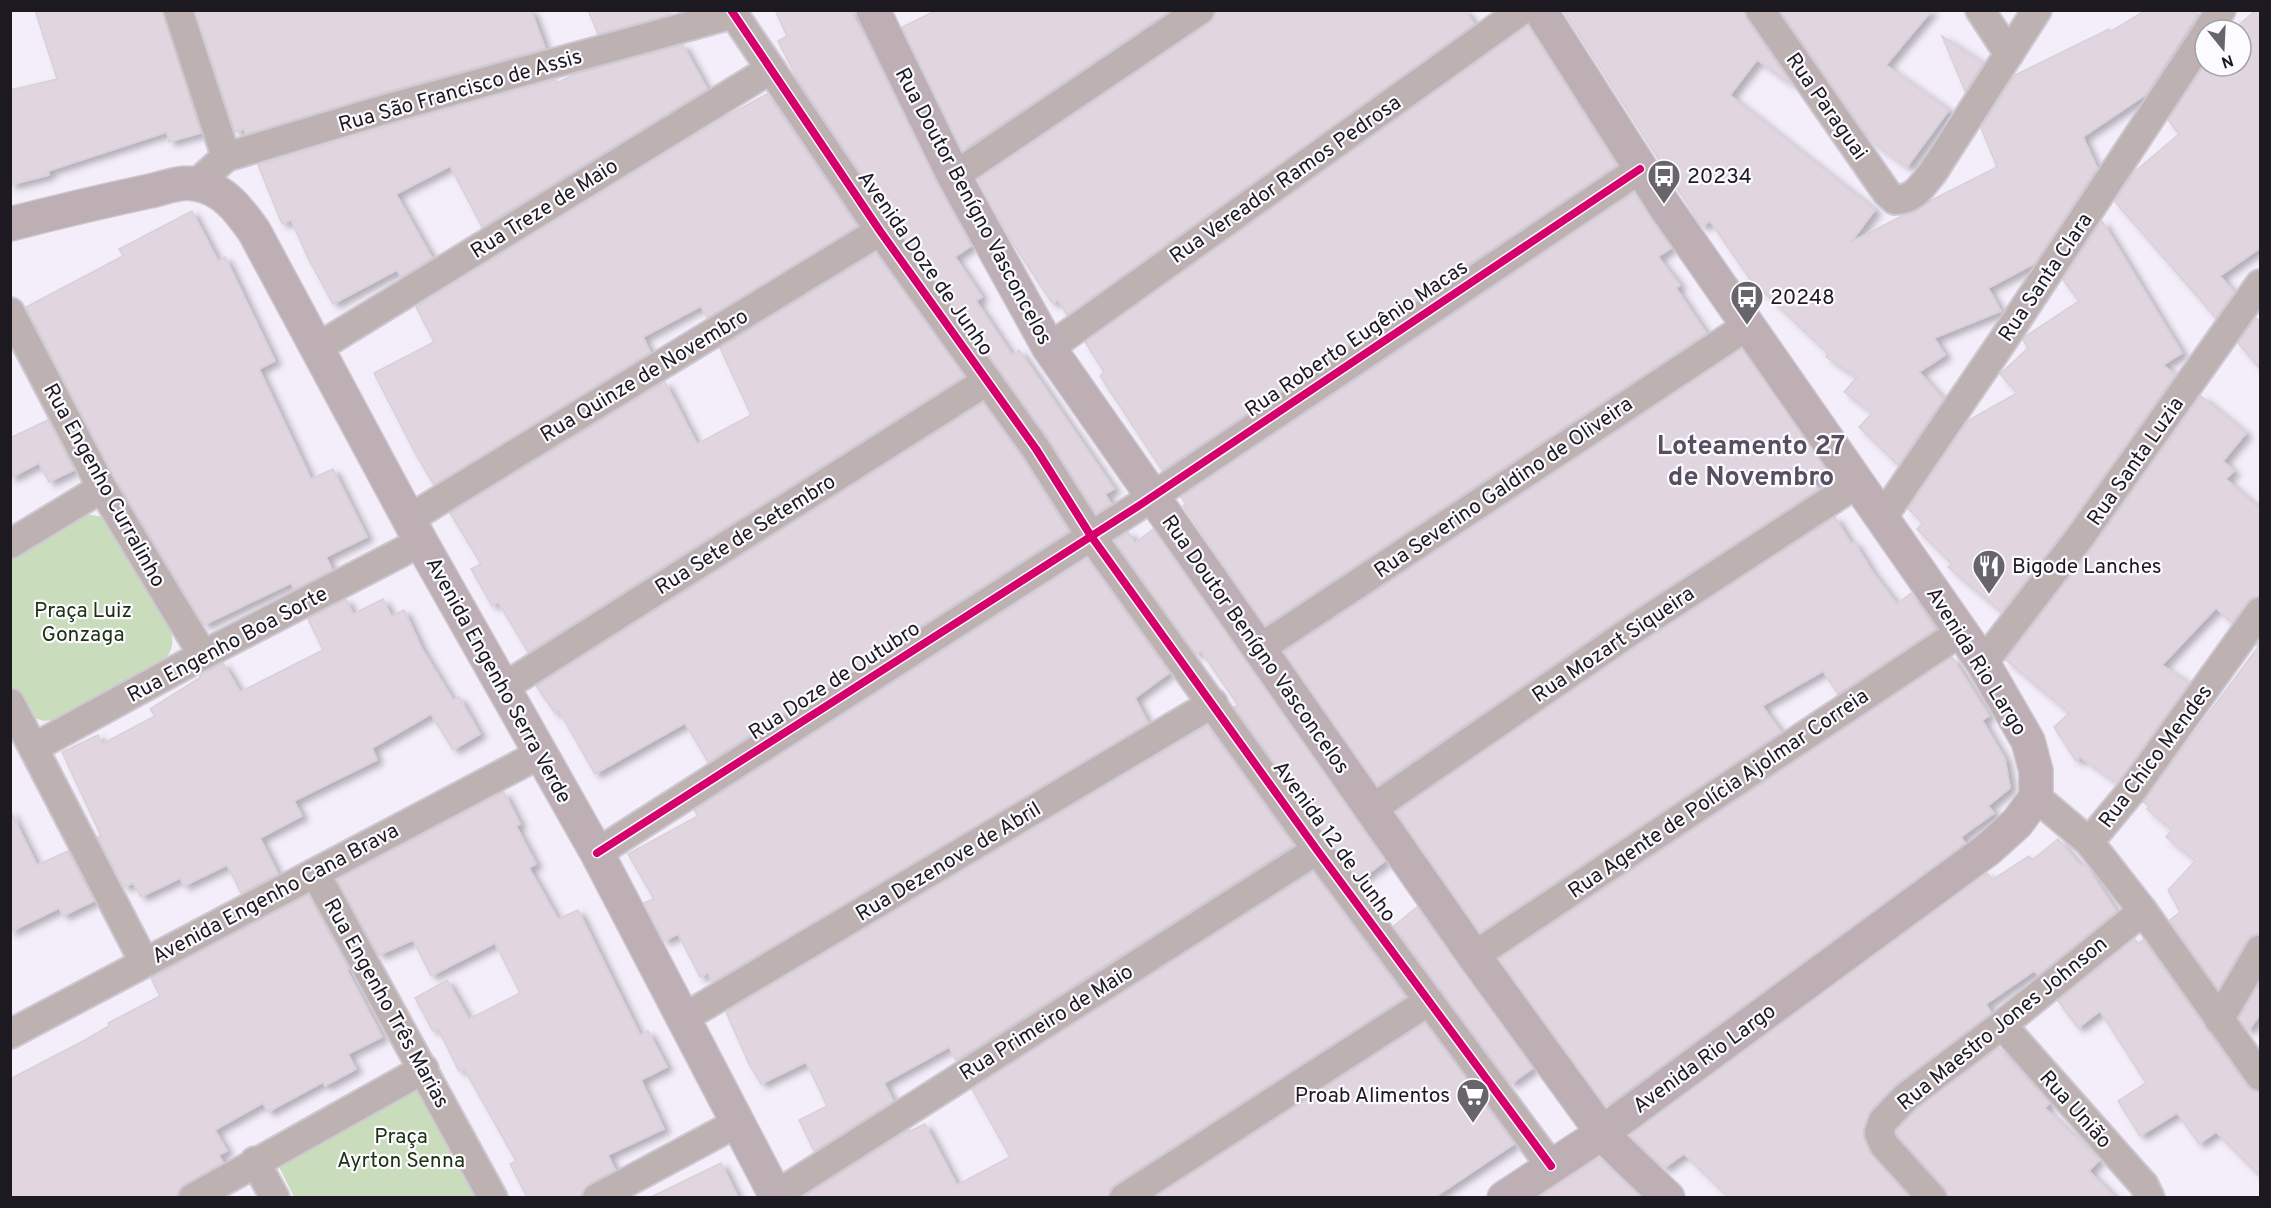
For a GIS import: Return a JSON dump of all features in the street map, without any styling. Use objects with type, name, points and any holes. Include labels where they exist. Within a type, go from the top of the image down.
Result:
[{"type":"main road","name":"Rua Doutor Benígno Vasconcelos","points":[[873,10],[954,176],[1048,348],[1474,956],[1602,1132]]},
{"type":"main road","name":"Avenida Rio Largo","points":[[1504,1197],[1602,1132],[1987,850],[2017,823],[2036,797],[2036,771],[2028,741],[1983,663],[1856,484],[1640,169],[1540,10]]},
{"type":"main road","points":[[10,224],[182,183],[196,184]]},
{"type":"main road","name":"Avenida Engenho Serra Verde","points":[[196,184],[232,202],[254,231],[415,531],[597,854],[776,1196]]},
{"type":"main road","points":[[1602,1132],[1668,1197]]},
{"type":"street","points":[[178,10],[226,157]]},
{"type":"street","points":[[954,176],[1200,10]]},
{"type":"street","name":"Rua Vereador Ramos Pedrosa","points":[[1048,348],[1522,10]]},
{"type":"street","name":"Rua Paraguai","points":[[1760,10],[1887,193],[1895,200],[1912,196],[1933,172],[2009,54]]},
{"type":"street","points":[[1980,10],[2009,54],[2037,10]]},
{"type":"street","name":"Rua São Francisco de Assis","points":[[196,184],[226,157],[386,109],[732,12]]},
{"type":"street","name":"Avenida Doze de Junho","points":[[732,12],[880,231],[1036,449],[1091,536]]},
{"type":"street","name":"Rua Santa Clara","points":[[1882,518],[2004,339],[2193,53]]},
{"type":"street","name":"Rua Treze de Maio","points":[[317,348],[771,69]]},
{"type":"street","name":"Rua Roberto Eugênio Macas","points":[[1091,536],[1640,169]]},
{"type":"street","name":"Rua Quinze de Novembro","points":[[415,531],[880,231]]},
{"type":"street","name":"Rua Santa Luzia","points":[[1983,663],[2080,537],[2260,284]]},
{"type":"street","name":"Rua Engenho Curralinho","points":[[10,312],[102,488],[203,655]]},
{"type":"street","name":"Rua Severino Galdino de Oliveira","points":[[1259,649],[1747,326]]},
{"type":"street","name":"Rua Sete de Setembro","points":[[504,687],[987,381]]},
{"type":"street","name":"Rua Mozart Siqueira","points":[[1372,809],[1635,628],[1856,484]]},
{"type":"street","points":[[10,544],[102,488]]},
{"type":"street","name":"Rua Engenho Boa Sorte","points":[[35,747],[203,655],[415,531]]},
{"type":"street","name":"Avenida 12 de Junho","points":[[1091,536],[1317,850],[1551,1166]]},
{"type":"street","name":"Rua Doze de Outubro","points":[[597,854],[1091,536]]},
{"type":"street","name":"Rua Chico Mendes","points":[[2036,797],[2089,842],[2133,789],[2260,612]]},
{"type":"street","name":"Rua Agente de Polícia Ajolmar Correia","points":[[1474,956],[1962,631]]},
{"type":"street","points":[[10,703],[35,747],[144,962]]},
{"type":"street","name":"Rua Dezenove de Abril","points":[[682,1019],[1213,703]]},
{"type":"street","name":"Avenida Engenho Cana Brava","points":[[10,1034],[540,754]]},
{"type":"street","points":[[2089,842],[2143,910],[2260,1076]]},
{"type":"street","name":"Rua Primeiro de Maio","points":[[776,1196],[1317,850]]},
{"type":"street","name":"Rua Engenho Três Marias","points":[[315,873],[493,1197]]},
{"type":"street","name":"Rua Maestro Jones Johnson","points":[[1932,1197],[1884,1145],[1878,1133],[1880,1126],[1906,1097],[2002,1025],[2143,910]]},
{"type":"street","points":[[2219,1020],[2260,950]]},
{"type":"street","points":[[1124,1197],[1428,1001]]},
{"type":"street","name":"Rua União","points":[[2002,1025],[2139,1179],[2149,1196]]},
{"type":"street","points":[[193,1197],[424,1069]]},
{"type":"street","points":[[597,1197],[737,1123]]},
{"type":"street","points":[[255,1161],[275,1197]]},
{"type":"green space","name":"Praça Luiz Gonzaga","points":[[85,514],[104,517],[114,527],[171,632],[172,647],[166,658],[158,664],[60,719],[44,721],[34,718],[20,702],[11,684],[10,555]]},
{"type":"green space","name":"Praça Ayrton Senna","points":[[416,1085],[484,1197],[294,1197],[277,1163]]},
{"type":"building","points":[[35,10],[162,10],[201,133],[169,142],[167,132],[48,171],[49,175],[10,185],[10,90],[57,79]]},
{"type":"building","points":[[196,10],[531,10],[545,48],[382,93],[246,134],[244,129],[235,132]]},
{"type":"building","points":[[588,10],[665,10],[667,15],[598,34]]},
{"type":"building","points":[[775,10],[850,10],[937,184],[971,246],[955,257],[982,297],[976,301],[1012,355],[1019,350],[1114,489],[1105,494],[1111,504],[1096,513],[1049,439],[894,222],[797,78],[778,41],[787,36]]},
{"type":"building","points":[[937,10],[1170,10],[962,150],[902,27]]},
{"type":"building","points":[[1216,10],[1465,10],[1474,24],[1067,315],[1058,300],[1052,303],[1012,242],[978,180],[1209,24],[1215,18]]},
{"type":"building","points":[[1563,10],[1744,10],[1746,19],[1792,85],[1757,60],[1730,95],[1875,210],[1851,242],[1902,216],[1915,212],[1930,201],[1997,167],[1981,128],[2015,75],[2109,29],[2110,32],[2146,10],[2192,10],[2196,17],[2193,18],[2193,22],[2145,95],[2083,137],[2097,168],[2034,264],[1988,288],[2001,311],[1934,338],[1945,355],[1919,372],[1943,399],[1898,465],[1859,427],[1872,413],[1844,392],[1857,377],[1826,357],[1828,354],[1749,278],[1710,221],[1702,227]]},
{"type":"building","points":[[1780,10],[1932,10],[1886,65],[1949,110],[1907,167],[1872,142]]},
{"type":"building","points":[[2256,10],[2260,10],[2260,248],[2220,276],[2234,292],[2216,318],[2115,202],[2133,173],[2179,134],[2168,120],[2196,78],[2253,78],[2253,18],[2247,18]]},
{"type":"building","points":[[1528,26],[1616,165],[1162,470],[1100,376],[1104,372],[1085,342]]},
{"type":"building","points":[[1942,36],[1983,63],[1965,91]]},
{"type":"building","points":[[683,45],[707,89],[482,227],[450,166],[396,194],[432,258],[401,277],[397,270],[333,304],[291,220],[282,224],[258,165],[391,125],[556,80],[557,83],[575,74]]},
{"type":"building","points":[[767,94],[857,226],[707,318],[701,306],[643,337],[650,352],[434,485],[374,373],[434,342],[416,307],[725,117]]},
{"type":"building","points":[[1634,193],[1671,248],[1658,257],[1680,285],[1676,288],[1706,333],[1265,625],[1183,506],[1186,504],[1181,497]]},
{"type":"building","points":[[192,211],[218,261],[225,257],[275,361],[259,369],[311,479],[333,469],[367,537],[326,557],[332,570],[294,589],[291,583],[204,625],[119,484],[26,307],[123,256],[119,249]]},
{"type":"building","points":[[2102,221],[2182,353],[2163,365],[2175,375],[2067,527],[2001,612],[1948,567],[1952,564],[1917,529],[1923,523],[1908,509],[1969,420],[2017,393],[2000,374],[2028,348],[2023,340],[2026,336],[2079,301],[2063,280]]},
{"type":"building","points":[[876,253],[964,376],[528,652],[498,602],[492,606],[471,569],[481,564],[450,513],[665,382],[697,444],[751,415],[720,348]]},
{"type":"building","points":[[2256,318],[2260,322],[2260,369],[2238,343]]},
{"type":"building","points":[[1742,349],[1827,471],[1813,481],[1818,489],[1626,614],[1377,785],[1284,652]]},
{"type":"building","points":[[2201,396],[2246,433],[2223,461],[2234,471],[2226,479],[2260,509],[2260,596],[2253,597],[2247,602],[2232,623],[2216,608],[2162,665],[2189,683],[2117,783],[2080,757],[2076,761],[2054,727],[2069,713],[2006,660],[2093,547]]},
{"type":"building","points":[[983,403],[1022,458],[1068,531],[708,762],[685,723],[595,774],[559,711],[556,714],[536,686]]},
{"type":"building","points":[[48,420],[74,470],[49,482],[39,463],[10,478],[10,438]]},
{"type":"building","points":[[1835,517],[1851,544],[1854,542],[1873,573],[1897,604],[1911,593],[1935,629],[1838,694],[1823,671],[1762,706],[1781,732],[1480,932],[1396,812],[1644,642]]},
{"type":"building","points":[[1153,529],[1385,861],[1360,880],[1234,707],[1238,705],[1201,651],[1196,654],[1115,541],[1128,532],[1135,543]]},
{"type":"building","points":[[1087,559],[1169,673],[1135,698],[1148,723],[712,982],[708,973],[700,977],[678,934],[664,941],[644,903],[654,899],[628,854],[698,816],[694,810]]},
{"type":"building","points":[[346,599],[353,614],[383,599],[391,616],[404,610],[422,649],[453,700],[459,697],[480,734],[453,750],[431,714],[372,748],[377,760],[294,801],[302,816],[260,838],[278,874],[241,893],[227,865],[184,886],[180,878],[141,897],[133,883],[124,887],[98,837],[101,836],[62,752],[98,735],[102,744],[155,716],[150,709],[223,663],[240,692],[323,650],[308,619]]},
{"type":"building","points":[[2260,640],[2260,934],[2252,935],[2246,942],[2218,989],[2170,920],[2180,912],[2168,890],[2195,861],[2166,837],[2172,830],[2147,809],[2149,806],[2143,802],[2258,647],[2256,645]]},
{"type":"building","points":[[1952,657],[1989,716],[1982,720],[2005,759],[2010,788],[1988,806],[1994,813],[1961,837],[1965,843],[1606,1106],[1499,959]]},
{"type":"building","points":[[1207,726],[1293,845],[956,1060],[949,1047],[884,1083],[893,1101],[814,1151],[799,1120],[827,1106],[806,1062],[761,1084],[749,1064],[726,1012]]},
{"type":"building","points":[[504,792],[520,824],[516,826],[536,864],[529,868],[558,919],[578,910],[640,1035],[648,1031],[667,1067],[641,1080],[664,1129],[608,1155],[615,1170],[589,1184],[583,1190],[581,1197],[527,1197],[510,1164],[516,1161],[464,1069],[459,1071],[438,1029],[433,1031],[415,998],[447,980],[469,1019],[520,993],[495,943],[431,976],[413,940],[379,955],[337,880]]},
{"type":"building","points":[[10,810],[37,865],[68,851],[94,901],[63,916],[59,908],[10,932]]},
{"type":"building","points":[[2058,839],[2081,866],[2085,864],[2116,911],[2038,975],[2034,971],[1986,1004],[1991,1013],[1896,1084],[1871,1110],[1863,1129],[1869,1151],[1909,1197],[1728,1197],[1684,1154],[1664,1168],[1630,1135],[1987,873],[1992,880],[2029,856],[2032,860]]},
{"type":"building","points":[[1313,872],[1405,997],[1115,1184],[1108,1197],[803,1197],[909,1130],[925,1124],[957,1185],[1010,1157],[972,1089]]},
{"type":"building","points":[[308,895],[349,969],[347,970],[382,1037],[348,1054],[356,1069],[325,1086],[323,1082],[268,1112],[263,1103],[215,1130],[227,1151],[219,1155],[223,1163],[185,1184],[179,1189],[177,1197],[10,1197],[10,1079],[85,1040],[109,1026],[108,1023],[160,996],[151,978]]},
{"type":"building","points":[[1417,907],[1533,1068],[1511,1084],[1394,926]]},
{"type":"building","points":[[2135,939],[2138,944],[2143,940],[2247,1086],[2253,1091],[2260,1092],[2260,1176],[2216,1132],[2199,1144],[2177,1113],[2140,1136],[2118,1101],[2146,1083],[2100,1011],[2078,1028],[2058,1001]]},
{"type":"building","points":[[2260,982],[2260,1015],[2248,1031],[2239,1018]]},
{"type":"building","points":[[1425,1023],[1514,1144],[1435,1197],[1155,1197]]},
{"type":"building","points":[[1999,1048],[2049,1103],[2045,1108],[2099,1160],[2089,1171],[2115,1197],[1948,1197],[1944,1187],[1898,1136],[1897,1130],[1917,1109]]},
{"type":"building","points":[[1599,1158],[1640,1197],[1539,1197]]},
{"type":"building","points":[[721,1163],[738,1197],[651,1197]]},
{"type":"cycle path","points":[[731,10],[880,231],[1036,449],[1091,536],[1317,850],[1551,1166]]},
{"type":"cycle path","points":[[597,853],[1140,505],[1640,169]]},
{"type":"place","name":"20234","points":[[1664,205]]},
{"type":"place","name":"20248","points":[[1747,326]]},
{"type":"place","name":"Bigode Lanches","points":[[1989,595]]},
{"type":"place","name":"Proab Alimentos","points":[[1473,1124]]},
{"type":"district","name":"Loteamento 27 de Novembro","points":[[1751,460]]}]
